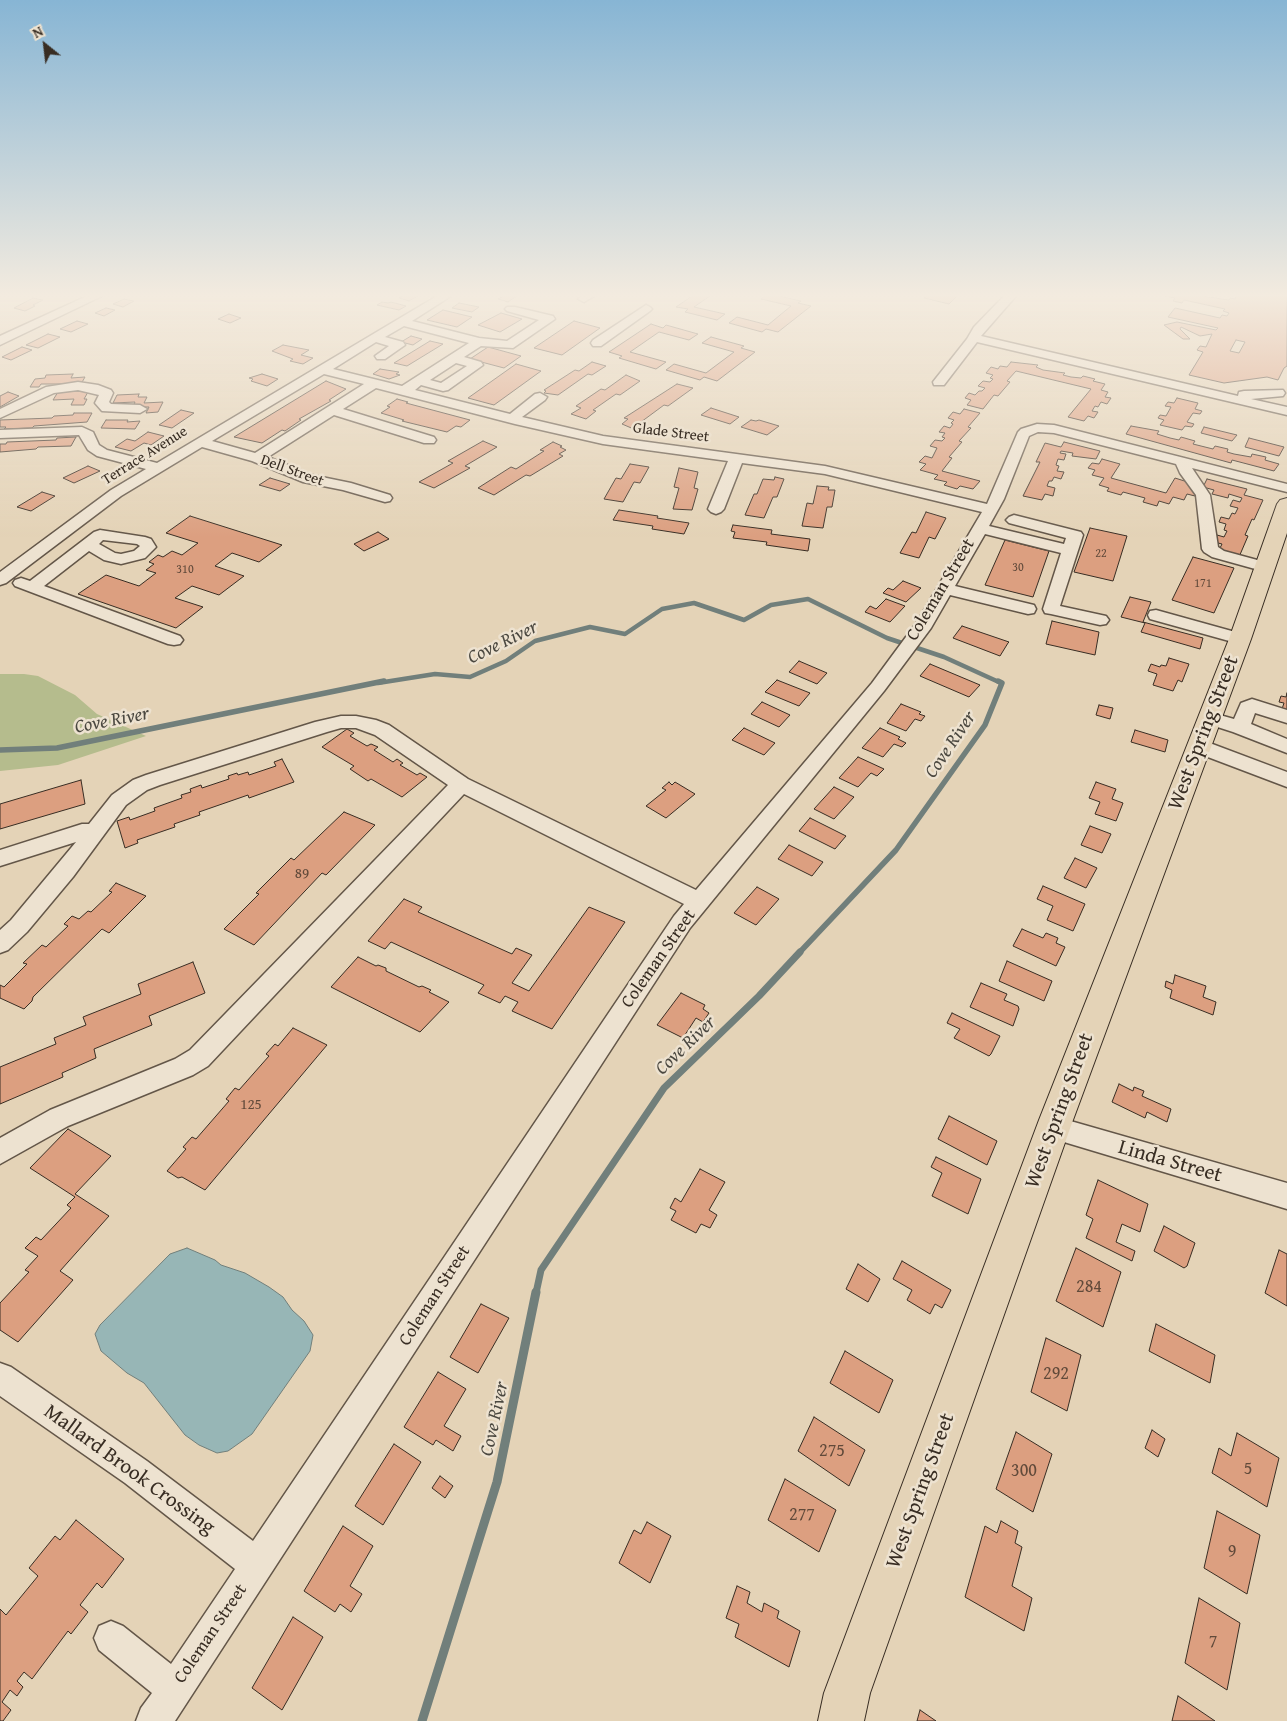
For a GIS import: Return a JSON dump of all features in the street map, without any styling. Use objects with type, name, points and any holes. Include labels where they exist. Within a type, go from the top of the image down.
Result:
[{"type":"main road","name":"West Spring Street","points":[[841,1721],[847,1693],[1053,1128],[1240,639],[1287,504]]},
{"type":"street","name":"Terrace Avenue","points":[[2,578],[99,504],[157,467],[312,376]]},
{"type":"street","name":"Glade Street","points":[[348,376],[512,419],[603,440],[825,470],[890,490],[989,509]]},
{"type":"street","points":[[404,391],[426,376]]},
{"type":"street","points":[[419,381],[443,387],[459,376]]},
{"type":"street","points":[[939,382],[944,376]]},
{"type":"street","points":[[1137,376],[1287,411]]},
{"type":"street","points":[[257,458],[375,383]]},
{"type":"street","points":[[0,414],[52,390],[78,386],[93,388],[106,393],[102,404],[107,408],[140,409]]},
{"type":"street","points":[[1230,398],[1264,392],[1283,392]]},
{"type":"street","points":[[1267,406],[1272,396],[1283,392]]},
{"type":"street","points":[[512,419],[540,397]]},
{"type":"street","points":[[333,410],[429,440]]},
{"type":"street","name":"Coleman Street","points":[[154,1721],[677,929],[878,687],[925,624],[989,509],[997,499],[1022,436],[1031,429],[1054,429],[1287,488]]},
{"type":"street","points":[[0,434],[80,431],[87,434],[93,447],[102,453],[157,467]]},
{"type":"street","name":"Dell Street","points":[[199,442],[257,458],[308,480],[346,486],[385,498]]},
{"type":"street","points":[[716,509],[737,457]]},
{"type":"street","points":[[1182,461],[1187,473],[1203,495],[1210,549],[1218,554],[1266,567]]},
{"type":"street","points":[[1014,520],[1075,535],[1051,609],[1100,620]]},
{"type":"street","points":[[32,587],[92,541],[67,528]]},
{"type":"street","points":[[979,528],[1070,550]]},
{"type":"street","points":[[2,578],[32,587],[174,640]]},
{"type":"street","points":[[944,588],[1028,610]]},
{"type":"street","points":[[1156,615],[1240,639]]},
{"type":"street","points":[[1240,727],[1248,707],[1257,706],[1287,717]]},
{"type":"street","points":[[0,944],[19,926],[119,800],[140,785],[341,722],[369,724],[382,730],[461,784],[700,902]]},
{"type":"street","points":[[1204,732],[1240,727],[1287,746]]},
{"type":"street","points":[[1204,732],[1287,780]]},
{"type":"street","points":[[0,1152],[59,1118],[168,1074],[199,1058],[461,784]]},
{"type":"street","points":[[0,858],[82,832],[94,832]]},
{"type":"street","name":"Linda Street","points":[[1053,1128],[1287,1196]]},
{"type":"street","name":"Mallard Brook Crossing","points":[[0,1378],[136,1472],[257,1565]]},
{"type":"street","points":[[111,1638],[175,1689]]},
{"type":"green space","points":[[0,674],[38,676],[75,695],[97,714],[146,736],[58,765],[0,771]]},
{"type":"water","points":[[187,1248],[215,1260],[221,1265],[245,1273],[269,1287],[283,1297],[292,1310],[304,1321],[313,1335],[310,1351],[252,1434],[228,1451],[217,1453],[199,1445],[185,1435],[144,1383],[127,1373],[101,1351],[95,1334],[100,1325],[170,1254]]},
{"type":"building","points":[[46,376],[85,377],[81,384],[41,384],[39,387],[30,387],[35,379]]},
{"type":"building","points":[[269,376],[278,379],[267,386],[251,381],[253,379],[249,378]]},
{"type":"building","points":[[380,376],[396,376],[389,379]]},
{"type":"building","points":[[499,376],[534,376],[494,405],[468,398]]},
{"type":"building","points":[[565,376],[585,376],[558,395],[544,393],[546,391],[544,390]]},
{"type":"building","points":[[624,376],[640,381],[620,395],[616,394],[593,410],[596,411],[586,419],[571,414],[581,408],[576,406],[601,389],[605,390]]},
{"type":"building","points":[[687,376],[723,376],[717,381],[704,377],[700,380]]},
{"type":"building","points":[[992,376],[1011,376],[1007,381],[1010,382],[998,396],[994,395],[983,409],[967,405],[971,400],[965,398],[969,393],[975,395],[982,391],[985,388],[978,386],[983,381],[990,382],[993,379],[990,378]]},
{"type":"building","points":[[1038,376],[1081,378],[1084,376],[1105,384],[1101,390],[1108,392],[1105,397],[1111,398],[1107,404],[1101,402],[1098,407],[1095,406],[1092,411],[1098,412],[1094,418],[1088,416],[1084,421],[1068,417],[1091,389]]},
{"type":"building","points":[[1195,376],[1280,376],[1278,380],[1267,377],[1224,383]]},
{"type":"building","points":[[326,381],[346,389],[329,400],[331,401],[299,419],[301,420],[285,431],[282,430],[262,443],[234,437]]},
{"type":"building","points":[[677,384],[693,388],[668,406],[664,405],[641,422],[645,424],[636,430],[622,424],[628,419],[624,418]]},
{"type":"building","points":[[8,392],[19,396],[0,407],[0,396]]},
{"type":"building","points":[[58,392],[88,392],[84,399],[87,399],[84,405],[71,405],[74,399],[53,400]]},
{"type":"building","points":[[139,394],[138,397],[147,397],[144,403],[163,402],[158,412],[146,413],[149,407],[133,407],[135,402],[113,403],[117,395]]},
{"type":"building","points":[[1177,398],[1198,403],[1195,409],[1202,411],[1200,414],[1193,413],[1187,422],[1194,424],[1192,427],[1185,426],[1182,430],[1160,425],[1164,420],[1158,418],[1160,415],[1166,416],[1171,407],[1165,406],[1168,402],[1174,403]]},
{"type":"building","points":[[397,399],[470,420],[461,427],[456,426],[447,432],[402,421],[404,420],[381,413]]},
{"type":"building","points":[[711,408],[739,417],[730,424],[701,415]]},
{"type":"building","points":[[964,409],[980,413],[968,427],[971,428],[959,441],[962,442],[949,457],[952,458],[942,471],[980,481],[973,489],[960,486],[957,489],[944,485],[947,482],[934,479],[938,475],[920,470],[926,464],[919,462],[925,456],[932,458],[937,448],[930,446],[935,440],[942,441],[945,438],[942,437],[945,433],[939,432],[944,426],[950,428],[953,424],[951,423],[954,420],[948,418],[953,412],[960,414]]},
{"type":"building","points":[[181,410],[194,413],[172,428],[159,425]]},
{"type":"building","points":[[74,413],[92,413],[87,422],[34,426],[32,428],[4,429],[6,427],[0,427],[0,420],[52,418],[54,416],[73,415]]},
{"type":"building","points":[[106,420],[140,421],[135,429],[101,428]]},
{"type":"building","points":[[751,420],[759,420],[779,426],[767,435],[741,427]]},
{"type":"building","points":[[1131,426],[1159,431],[1157,434],[1179,440],[1181,437],[1195,441],[1193,444],[1213,449],[1215,446],[1228,449],[1227,452],[1234,454],[1251,457],[1252,454],[1266,457],[1265,460],[1279,464],[1274,471],[1232,460],[1231,463],[1126,434]]},
{"type":"building","points":[[1204,427],[1237,435],[1232,441],[1201,433]]},
{"type":"building","points":[[148,432],[164,436],[151,445],[144,443],[131,451],[115,447],[127,439],[135,441]]},
{"type":"building","points":[[76,437],[71,446],[38,447],[36,449],[0,452],[0,444],[6,444],[7,442],[56,440],[57,438]]},
{"type":"building","points":[[1249,438],[1284,447],[1279,456],[1245,447]]},
{"type":"building","points":[[483,441],[497,447],[465,466],[470,468],[434,488],[419,482],[453,463],[448,461]]},
{"type":"building","points":[[553,442],[566,450],[559,454],[563,456],[530,476],[526,475],[494,495],[478,488],[511,467],[516,469],[544,451],[540,450]]},
{"type":"building","points":[[1064,442],[1100,451],[1096,459],[1072,456],[1073,453],[1061,451],[1060,453],[1066,454],[1064,460],[1058,459],[1056,465],[1059,466],[1057,471],[1064,472],[1061,479],[1054,477],[1047,486],[1055,488],[1053,496],[1045,494],[1042,500],[1023,496],[1040,462],[1036,462],[1045,443],[1061,447]]},
{"type":"building","points":[[1102,459],[1120,464],[1111,478],[1166,493],[1175,478],[1194,484],[1198,490],[1195,496],[1187,494],[1184,500],[1173,497],[1169,504],[1159,501],[1157,506],[1143,502],[1145,498],[1123,492],[1121,495],[1107,491],[1109,488],[1099,485],[1104,478],[1092,475],[1095,470],[1088,468],[1092,463],[1099,464]]},
{"type":"building","points":[[630,464],[649,467],[640,483],[634,482],[623,502],[604,499],[616,478],[621,479]]},
{"type":"building","points":[[88,466],[100,471],[74,483],[63,478]]},
{"type":"building","points":[[679,468],[698,472],[694,488],[698,489],[692,510],[673,509],[679,488],[674,487]]},
{"type":"building","points":[[775,477],[784,479],[777,497],[773,497],[764,518],[745,515],[763,479],[774,480]]},
{"type":"building","points":[[270,478],[290,484],[280,491],[259,485]]},
{"type":"building","points":[[1207,479],[1247,489],[1244,495],[1263,500],[1245,535],[1248,536],[1239,557],[1218,552],[1222,544],[1214,542],[1217,535],[1224,537],[1227,531],[1224,530],[1226,524],[1219,522],[1221,517],[1229,519],[1232,513],[1235,514],[1238,508],[1230,506],[1233,500],[1240,502],[1242,498],[1229,494],[1228,498],[1212,494],[1214,490],[1203,487]]},
{"type":"building","points":[[817,486],[829,487],[828,490],[835,490],[832,507],[827,507],[823,528],[802,526],[807,503],[813,504]]},
{"type":"building","points":[[42,492],[55,496],[31,511],[17,507]]},
{"type":"building","points":[[619,510],[689,523],[684,534],[652,529],[653,526],[613,520]]},
{"type":"building","points":[[926,512],[946,518],[935,539],[929,537],[919,558],[900,553],[912,532],[916,533]]},
{"type":"building","points":[[190,516],[282,545],[259,562],[232,553],[215,566],[244,576],[219,595],[192,586],[175,598],[203,607],[176,628],[78,594],[106,575],[139,586],[156,573],[146,570],[154,564],[149,562],[158,555],[163,557],[172,551],[182,555],[198,543],[166,533]]},
{"type":"building","points":[[733,525],[772,530],[771,534],[810,539],[808,551],[766,545],[767,542],[733,538],[735,532],[731,531]]},
{"type":"building","points":[[1090,528],[1127,536],[1113,581],[1074,572]]},
{"type":"building","points":[[378,532],[389,539],[364,551],[354,544]]},
{"type":"building","points":[[1005,540],[1049,551],[1033,597],[985,585]]},
{"type":"building","points":[[1193,557],[1234,568],[1214,613],[1172,600]]},
{"type":"building","points":[[903,581],[921,588],[906,602],[883,593],[888,588],[893,590]]},
{"type":"building","points":[[1130,597],[1151,602],[1143,622],[1203,638],[1200,649],[1141,632],[1145,623],[1121,617]]},
{"type":"building","points":[[886,599],[905,606],[890,622],[865,612],[870,606],[876,609]]},
{"type":"building","points":[[1052,621],[1099,632],[1095,655],[1046,644]]},
{"type":"building","points":[[962,626],[1009,642],[1000,656],[953,638]]},
{"type":"building","points":[[1169,658],[1189,664],[1182,682],[1178,680],[1173,691],[1153,685],[1157,674],[1148,671],[1151,664],[1160,667],[1161,665],[1166,666]]},
{"type":"building","points":[[799,661],[827,673],[817,684],[789,672]]},
{"type":"building","points":[[930,664],[980,685],[969,697],[920,676]]},
{"type":"building","points":[[777,680],[810,693],[799,706],[765,692]]},
{"type":"building","points":[[1287,693],[1287,710],[1282,709],[1284,703],[1279,702],[1281,696],[1286,697]]},
{"type":"building","points":[[762,702],[790,715],[779,727],[751,714]]},
{"type":"building","points":[[901,704],[921,712],[919,714],[925,716],[921,721],[915,719],[906,731],[887,723]]},
{"type":"building","points":[[1099,705],[1113,708],[1110,719],[1096,715]]},
{"type":"building","points":[[744,728],[775,743],[764,755],[732,740]]},
{"type":"building","points":[[880,728],[900,737],[898,739],[906,743],[902,747],[894,744],[883,757],[862,748]]},
{"type":"building","points":[[347,729],[354,733],[350,736],[367,746],[371,744],[378,747],[374,750],[393,762],[397,759],[403,763],[400,765],[417,775],[420,773],[427,777],[402,797],[371,779],[368,781],[350,769],[354,766],[322,747]]},
{"type":"building","points":[[1135,730],[1168,740],[1165,752],[1131,742]]},
{"type":"building","points":[[858,757],[884,769],[877,776],[871,773],[858,787],[839,778]]},
{"type":"building","points":[[282,759],[294,782],[249,798],[248,795],[199,812],[200,815],[174,824],[175,827],[137,840],[138,843],[125,848],[117,821],[129,817],[130,820],[155,811],[154,808],[182,798],[181,795],[191,792],[190,789],[201,785],[202,788],[229,779],[228,776],[237,773],[238,775],[248,772],[249,775],[276,766],[274,762]]},
{"type":"building","points":[[81,780],[85,804],[0,829],[0,804]]},
{"type":"building","points":[[669,782],[672,785],[675,782],[695,794],[666,818],[646,806],[666,790],[662,788]]},
{"type":"building","points":[[1096,782],[1116,789],[1112,799],[1123,803],[1116,821],[1095,814],[1100,802],[1089,798]]},
{"type":"building","points":[[834,787],[854,797],[834,819],[814,809]]},
{"type":"building","points":[[344,812],[375,825],[326,875],[322,873],[254,945],[224,929],[291,858],[294,860]]},
{"type":"building","points":[[810,818],[846,836],[835,849],[799,831]]},
{"type":"building","points":[[1090,826],[1111,834],[1102,853],[1081,845]]},
{"type":"building","points":[[789,845],[823,862],[812,876],[778,859]]},
{"type":"building","points":[[1075,858],[1097,868],[1086,888],[1064,878]]},
{"type":"building","points":[[116,883],[146,896],[109,933],[102,929],[33,997],[32,1001],[24,1009],[0,998],[0,985],[4,987],[27,964],[23,963],[42,945],[46,947],[68,926],[64,924],[72,916],[79,919],[88,911],[91,912],[112,892],[109,891]]},
{"type":"building","points":[[1043,886],[1085,904],[1073,931],[1047,920],[1053,906],[1037,899]]},
{"type":"building","points":[[757,887],[779,899],[756,925],[734,913]]},
{"type":"building","points":[[404,899],[422,907],[418,912],[512,954],[516,948],[532,955],[512,983],[529,991],[589,907],[625,922],[552,1029],[512,1011],[518,1002],[505,996],[500,1003],[478,993],[484,985],[391,942],[385,949],[368,941]]},
{"type":"building","points":[[1022,929],[1043,938],[1046,933],[1058,938],[1056,943],[1065,947],[1056,966],[1013,946]]},
{"type":"building","points":[[358,957],[376,966],[386,968],[386,971],[419,987],[422,986],[431,990],[429,992],[449,1002],[420,1032],[331,987]]},
{"type":"building","points":[[1007,961],[1052,981],[1044,1001],[999,981]]},
{"type":"building","points":[[193,962],[205,993],[149,1016],[152,1025],[94,1049],[96,1058],[62,1073],[63,1077],[0,1104],[0,1067],[56,1044],[54,1038],[86,1025],[83,1017],[141,994],[138,984]]},
{"type":"building","points":[[1175,975],[1206,986],[1203,997],[1216,1002],[1213,1015],[1170,998],[1172,990],[1165,987],[1166,981],[1173,984]]},
{"type":"building","points":[[981,983],[1007,994],[1004,1000],[1018,1006],[1019,1009],[1013,1026],[970,1007]]},
{"type":"building","points":[[681,993],[705,1005],[703,1009],[709,1013],[703,1022],[696,1018],[683,1038],[657,1025]]},
{"type":"building","points":[[952,1013],[1000,1036],[989,1056],[954,1038],[960,1029],[947,1023]]},
{"type":"building","points":[[293,1028],[327,1045],[205,1190],[167,1171],[186,1149],[183,1147],[192,1137],[196,1139],[229,1101],[226,1099],[235,1088],[239,1090],[269,1056],[266,1054],[275,1044],[278,1046]]},
{"type":"building","points":[[1119,1084],[1133,1091],[1134,1087],[1144,1091],[1142,1096],[1171,1109],[1167,1122],[1147,1112],[1145,1118],[1112,1102]]},
{"type":"building","points":[[949,1116],[997,1141],[987,1165],[938,1139]]},
{"type":"building","points":[[68,1129],[111,1156],[75,1194],[109,1216],[60,1271],[73,1280],[18,1342],[0,1330],[0,1303],[29,1272],[25,1270],[38,1256],[25,1248],[36,1237],[41,1240],[71,1208],[67,1205],[75,1197],[30,1168]]},
{"type":"building","points":[[936,1157],[981,1179],[968,1214],[932,1196],[942,1173],[931,1167]]},
{"type":"building","points":[[700,1169],[725,1182],[709,1210],[717,1215],[710,1228],[701,1224],[696,1233],[671,1220],[676,1211],[670,1208],[675,1198],[681,1202]]},
{"type":"building","points":[[1098,1180],[1148,1204],[1140,1232],[1122,1224],[1116,1242],[1135,1251],[1132,1261],[1086,1238],[1093,1219],[1086,1215]]},
{"type":"building","points":[[1164,1226],[1195,1243],[1187,1266],[1184,1268],[1154,1251]]},
{"type":"building","points":[[1076,1248],[1121,1272],[1103,1327],[1056,1301]]},
{"type":"building","points":[[1279,1250],[1287,1254],[1287,1306],[1265,1293]]},
{"type":"building","points":[[902,1261],[951,1290],[942,1308],[935,1304],[930,1314],[907,1300],[912,1290],[893,1279]]},
{"type":"building","points":[[858,1264],[880,1279],[868,1302],[846,1289]]},
{"type":"building","points":[[481,1304],[509,1318],[478,1373],[450,1357]]},
{"type":"building","points":[[1156,1324],[1215,1355],[1210,1383],[1149,1351]]},
{"type":"building","points":[[1046,1338],[1081,1355],[1067,1411],[1031,1392]]},
{"type":"building","points":[[845,1351],[893,1380],[879,1413],[830,1383]]},
{"type":"building","points":[[438,1372],[466,1389],[444,1426],[461,1436],[453,1451],[436,1440],[433,1445],[404,1427]]},
{"type":"building","points":[[814,1417],[865,1450],[849,1486],[798,1451]]},
{"type":"building","points":[[1152,1430],[1165,1439],[1158,1457],[1145,1448]]},
{"type":"building","points":[[1016,1432],[1052,1454],[1033,1512],[996,1489]]},
{"type":"building","points":[[1237,1433],[1279,1458],[1267,1507],[1212,1473],[1219,1448],[1231,1456]]},
{"type":"building","points":[[394,1444],[421,1462],[383,1525],[355,1506]]},
{"type":"building","points":[[440,1476],[453,1486],[445,1498],[432,1488]]},
{"type":"building","points":[[785,1479],[836,1510],[819,1552],[768,1520]]},
{"type":"building","points":[[1217,1511],[1260,1535],[1247,1594],[1204,1568]]},
{"type":"building","points":[[76,1520],[124,1559],[102,1588],[97,1583],[80,1605],[88,1612],[71,1634],[68,1631],[32,1679],[24,1672],[17,1681],[23,1687],[17,1696],[10,1690],[2,1702],[11,1710],[3,1721],[0,1721],[0,1609],[6,1615],[38,1576],[29,1568],[55,1536],[60,1540]]},
{"type":"building","points":[[1001,1521],[1018,1531],[1015,1543],[1022,1547],[1012,1586],[1032,1598],[1024,1631],[965,1597],[985,1526],[997,1533]]},
{"type":"building","points":[[647,1522],[671,1536],[650,1583],[619,1563],[634,1530],[641,1534]]},
{"type":"building","points":[[343,1526],[373,1546],[350,1586],[362,1594],[351,1612],[340,1604],[335,1612],[304,1591]]},
{"type":"building","points":[[737,1586],[750,1592],[747,1603],[762,1612],[764,1603],[779,1611],[777,1618],[800,1631],[789,1667],[735,1637],[739,1624],[726,1618]]},
{"type":"building","points":[[1199,1598],[1240,1623],[1227,1690],[1185,1663]]},
{"type":"building","points":[[293,1617],[323,1637],[282,1710],[252,1688]]},
{"type":"building","points":[[1178,1696],[1215,1721],[1172,1721]]},
{"type":"building","points":[[920,1710],[936,1721],[917,1721]]},
{"type":"waterway","name":"Cove River","points":[[378,683],[435,674],[470,677],[506,661],[535,641],[590,627],[625,634],[662,609],[694,603],[744,620],[771,605],[808,599],[887,638],[944,657],[1001,683]]},
{"type":"waterway","name":"Cove River","points":[[0,750],[57,748],[384,681]]},
{"type":"waterway","name":"Cove River","points":[[799,953],[896,850],[985,725],[1002,683],[998,681]]},
{"type":"waterway","name":"Cove River","points":[[536,1293],[541,1270],[664,1088],[759,996],[800,952]]},
{"type":"waterway","name":"Cove River","points":[[422,1721],[497,1482],[536,1292]]}]
